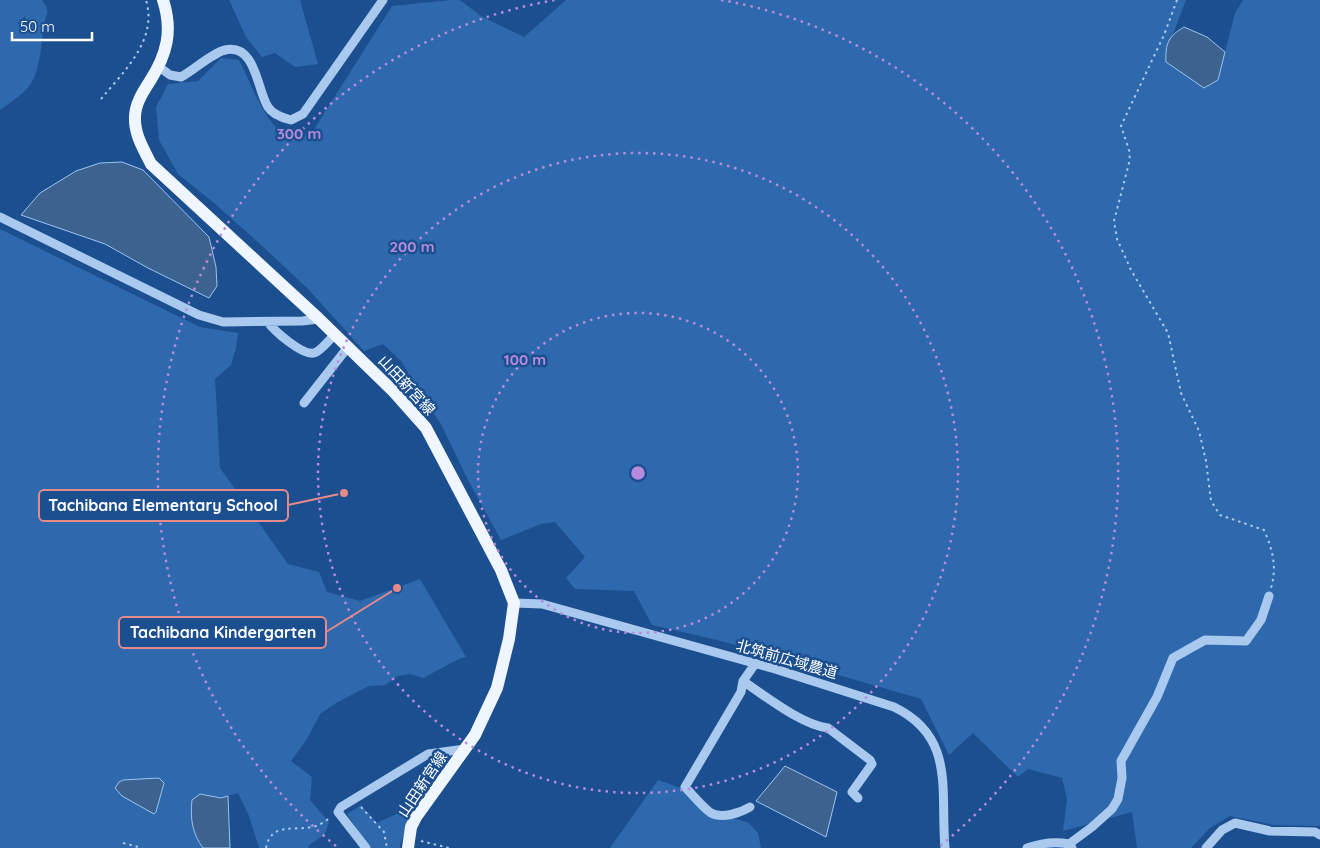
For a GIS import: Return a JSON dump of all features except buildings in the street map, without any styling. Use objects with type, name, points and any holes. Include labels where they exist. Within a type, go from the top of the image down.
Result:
[{"type":"main road","name":"山田新宮線","points":[[163,0],[167,13],[165,52],[140,98],[135,117],[139,141],[151,164],[335,334],[394,392],[426,428],[501,570],[514,603],[509,639],[497,688],[476,735],[416,817],[408,844]]},
{"type":"street","points":[[158,66],[170,75],[181,77],[224,50],[237,51],[250,60],[268,107],[277,116],[291,120],[303,114],[381,1]]},
{"type":"street","points":[[0,217],[198,315],[223,322],[319,319]]},
{"type":"street","points":[[268,322],[278,334],[308,353],[315,353],[335,334]]},
{"type":"street","points":[[304,403],[348,347]]},
{"type":"street","points":[[1027,848],[1040,843],[1070,846],[1112,809],[1118,799],[1122,778],[1121,761],[1157,697],[1173,658],[1205,640],[1246,640],[1261,620],[1269,596]]},
{"type":"street","name":"北筑前広域農道","points":[[514,603],[542,604],[756,664],[894,707],[910,715],[924,728],[935,744],[940,762],[945,848]]},
{"type":"street","points":[[750,807],[742,812],[731,815],[712,813],[685,787],[741,692],[743,681],[756,664]]},
{"type":"street","points":[[743,681],[780,706],[820,727],[828,728],[870,760],[872,764],[852,792],[858,798]]},
{"type":"street","points":[[366,848],[338,812],[341,807],[428,754],[466,750]]},
{"type":"street","points":[[1206,848],[1222,830],[1235,824],[1270,831],[1315,832],[1320,835]]},
{"type":"path","points":[[100,99],[127,67],[144,41],[149,10],[146,0]]},
{"type":"path","points":[[1177,0],[1164,35],[1121,126],[1130,153],[1130,163],[1114,221],[1117,239],[1131,270],[1168,333],[1181,393],[1198,431],[1206,461],[1211,501],[1220,515],[1264,530],[1272,547],[1275,575],[1269,596]]},
{"type":"path","points":[[354,800],[384,832],[387,848]]},
{"type":"path","points":[[266,848],[268,839],[279,830],[317,826],[338,812]]},
{"type":"path","points":[[123,843],[142,848]]},
{"type":"path","points":[[408,844],[449,848]]},
{"type":"shaded area","points":[[0,0],[42,0],[47,9],[47,15],[34,78],[24,92],[0,110]]},
{"type":"shaded area","points":[[229,0],[300,0],[318,64],[295,67],[275,53],[262,57],[246,37]]},
{"type":"shaded area","points":[[460,0],[481,16],[524,37],[566,0],[1186,0],[1166,48],[1218,80],[1235,13],[1243,0],[1320,0],[1320,826],[1274,825],[1230,816],[1210,828],[1191,848],[1137,848],[1132,812],[1063,831],[1067,799],[1062,778],[1028,769],[1018,777],[973,733],[949,755],[921,699],[725,642],[652,625],[634,591],[575,589],[566,578],[585,557],[555,522],[541,524],[501,540],[468,480],[441,424],[418,391],[402,362],[383,344],[364,351],[309,290],[214,203],[178,174],[159,140],[156,107],[168,84],[198,81],[221,58],[239,60],[261,106],[276,127],[285,134],[294,137],[313,131],[392,6]]},
{"type":"shaded area","points":[[1184,27],[1207,37],[1225,52],[1218,80],[1204,88],[1166,62],[1167,45],[1171,37]]},
{"type":"shaded area","points":[[122,162],[143,170],[209,237],[216,267],[217,286],[209,298],[105,244],[21,215],[40,193],[76,171],[100,163]]},
{"type":"shaded area","points":[[0,229],[200,327],[238,333],[231,365],[215,379],[220,468],[288,564],[319,572],[327,592],[360,601],[420,579],[466,657],[423,678],[410,674],[398,676],[385,685],[369,686],[336,703],[320,714],[307,739],[291,761],[312,777],[310,800],[329,822],[325,834],[308,846],[309,848],[259,848],[249,816],[238,793],[221,798],[200,794],[200,843],[203,848],[0,848]]},
{"type":"shaded area","points":[[785,766],[837,792],[826,837],[756,801]]},
{"type":"shaded area","points":[[159,778],[164,783],[154,814],[122,796],[115,788],[123,780]]},
{"type":"shaded area","points":[[658,780],[692,792],[714,812],[749,823],[758,833],[761,848],[610,848]]},
{"type":"shaded area","points":[[200,794],[221,798],[228,796],[230,848],[203,848],[199,842],[194,831],[191,813],[192,800]]},
{"type":"shaded area","points":[[361,805],[377,823],[405,810],[413,814],[400,848],[369,848],[347,814]]},
{"type":"place","name":"Tachibana Elementary School","points":[[344,493]]},
{"type":"place","name":"Tachibana Kindergarten","points":[[397,588]]}]
